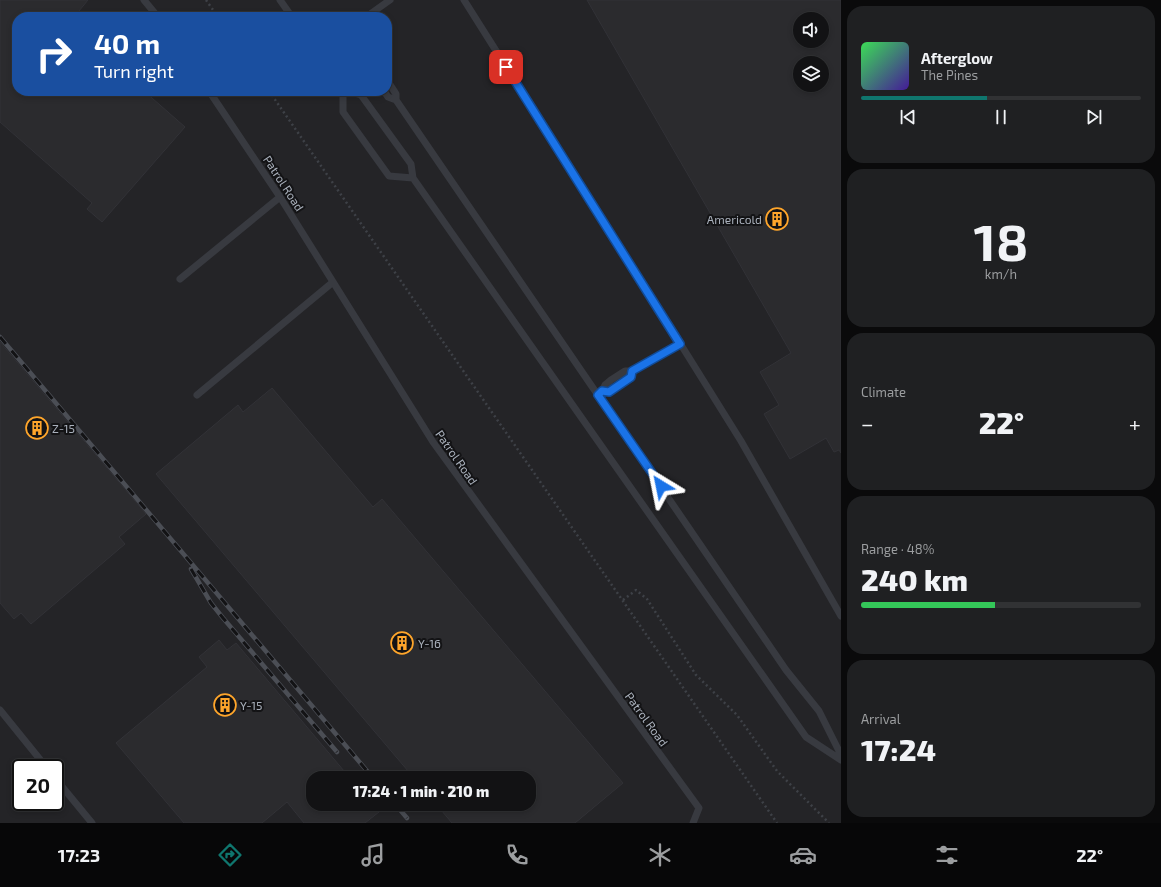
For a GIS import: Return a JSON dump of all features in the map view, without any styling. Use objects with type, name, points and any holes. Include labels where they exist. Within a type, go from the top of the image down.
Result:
[{"type":"lane","points":[[144,0],[154,12]]},
{"type":"lane","points":[[280,0],[288,12]]},
{"type":"lane","points":[[373,12],[390,0]]},
{"type":"lane","points":[[464,0],[741,441],[841,616]]},
{"type":"lane","points":[[392,88],[396,94],[396,100]]},
{"type":"lane","name":"Patrol Road","points":[[212,96],[280,197],[433,442],[699,808],[693,823]]},
{"type":"lane","points":[[343,96],[343,112],[389,176],[413,178]]},
{"type":"lane","points":[[362,96],[411,164],[413,178],[806,737],[841,760]]},
{"type":"lane","points":[[387,96],[396,100],[600,393],[786,670],[819,711],[841,755]]},
{"type":"lane","points":[[180,279],[280,197]]},
{"type":"lane","points":[[197,395],[333,282]]},
{"type":"lane","points":[[600,393],[609,392],[631,377],[632,371],[680,344]]},
{"type":"lane","points":[[0,710],[40,759]]},
{"type":"lane","points":[[64,789],[92,823]]},
{"type":"path","points":[[206,0],[214,12]]},
{"type":"path","points":[[272,96],[777,823]]},
{"type":"path","points":[[623,600],[636,590],[647,599],[696,675],[737,715],[777,770],[828,823]]},
{"type":"shaded area","points":[[0,0],[841,0],[841,823],[0,823]]},
{"type":"building","points":[[0,0],[88,0],[78,12],[12,12],[12,96],[150,96],[185,127],[102,222],[87,209],[92,203],[0,122]]},
{"type":"building","name":"Americold","points":[[587,0],[841,0],[841,453],[839,450],[834,452],[826,438],[790,459],[764,414],[779,405],[760,372],[791,353]]},
{"type":"building","name":"Z-15","points":[[0,342],[146,514],[119,537],[125,544],[31,624],[21,613],[14,619],[0,603]]},
{"type":"building","name":"Y-16","points":[[272,388],[373,507],[382,499],[623,783],[575,823],[452,823],[442,811],[536,811],[536,771],[408,771],[156,474],[238,405],[243,412]]},
{"type":"building","name":"Y-15","points":[[219,640],[227,650],[236,643],[344,771],[306,771],[306,811],[379,812],[365,823],[304,823],[287,802],[262,823],[184,823],[116,743],[207,667],[199,657]]},
{"type":"railway","points":[[0,337],[367,771]]},
{"type":"railway","points":[[191,569],[211,603],[337,752]]},
{"type":"railway","points":[[401,811],[407,818]]},
{"type":"place","name":"Americold","points":[[777,219]]},
{"type":"place","name":"Z-15","points":[[37,428]]},
{"type":"place","name":"Y-16","points":[[402,643]]},
{"type":"place","name":"Y-15","points":[[225,705]]},
{"type":"route","points":[[506,67],[680,344],[632,371],[631,377],[609,392],[602,391],[598,395],[661,486]]}]
